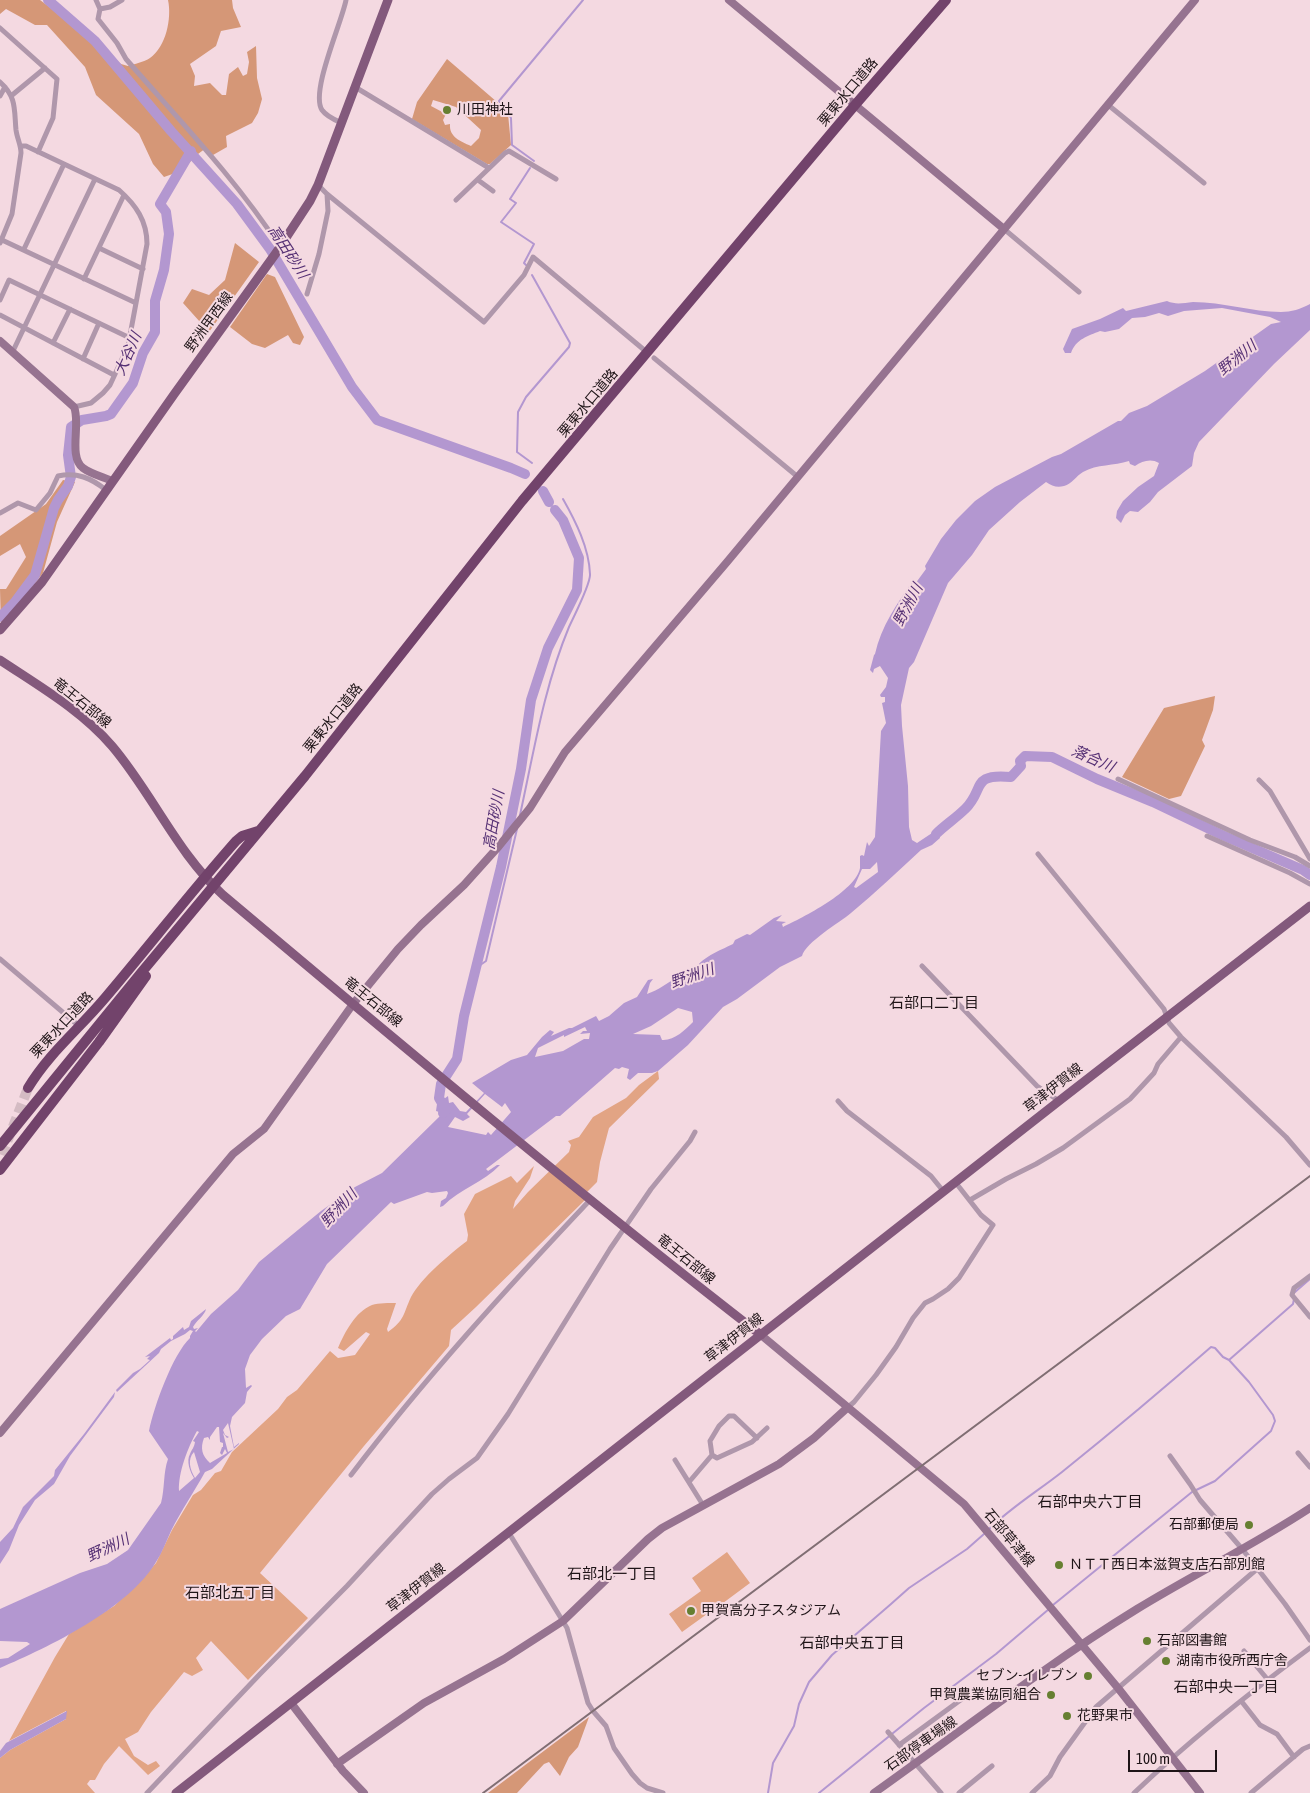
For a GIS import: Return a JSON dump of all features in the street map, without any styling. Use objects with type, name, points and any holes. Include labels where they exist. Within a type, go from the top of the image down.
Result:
[{"type":"highway","name":"栗東水口道路","points":[[1,1153],[151,961],[323,753],[522,501],[855,105],[946,0]]},
{"type":"highway","name":"栗東水口道路","points":[[28,1088],[39,1070],[103,1000],[204,876],[236,841],[242,836],[259,830]]},
{"type":"highway","name":"栗東水口道路","points":[[0,1170],[109,1028],[146,976],[151,961]]},
{"type":"main road","name":"野洲甲西線","points":[[0,630],[42,582],[278,250],[310,201],[318,185],[388,0]]},
{"type":"main road","name":"竜王石部線","points":[[0,660],[70,707],[98,731],[125,763],[157,811],[213,886],[589,1198],[761,1335]]},
{"type":"main road","name":"草津伊賀線","points":[[176,1793],[509,1534],[1058,1101],[1310,906]]},
{"type":"street","points":[[96,0],[100,9],[98,19],[117,43],[126,59],[236,187],[266,227],[278,250]]},
{"type":"street","points":[[100,9],[110,7],[122,0]]},
{"type":"street","points":[[342,123],[327,115],[321,109],[320,102],[324,71],[334,34],[344,14],[346,0]]},
{"type":"street","points":[[729,0],[1079,292]]},
{"type":"street","points":[[0,1433],[233,1154],[264,1129],[354,1004],[398,949],[464,885],[512,831],[530,808],[565,752],[798,477],[1195,0]]},
{"type":"street","points":[[0,28],[57,79],[53,118],[38,152]]},
{"type":"street","points":[[11,96],[45,68]]},
{"type":"street","points":[[0,82],[15,102],[16,132],[21,146],[12,214],[1,241],[24,249],[136,303]]},
{"type":"street","points":[[0,96],[5,87]]},
{"type":"street","points":[[356,87],[403,118],[489,168]]},
{"type":"street","points":[[1107,104],[1204,183]]},
{"type":"street","points":[[21,146],[26,146],[119,190],[130,202],[147,229],[148,244],[128,346],[110,385],[103,393],[91,403],[74,407]]},
{"type":"street","points":[[456,200],[509,151],[556,179]]},
{"type":"street","points":[[24,249],[64,164]]},
{"type":"street","points":[[13,351],[95,179]]},
{"type":"street","points":[[478,180],[493,191]]},
{"type":"street","points":[[318,185],[484,322],[524,275],[533,257],[643,349]]},
{"type":"street","points":[[307,294],[319,254],[328,211],[328,194]]},
{"type":"street","points":[[84,279],[124,195]]},
{"type":"street","points":[[99,248],[142,269]]},
{"type":"street","points":[[0,300],[9,280],[130,338]]},
{"type":"street","points":[[54,343],[70,309]]},
{"type":"street","points":[[0,315],[114,375]]},
{"type":"street","points":[[83,359],[100,323]]},
{"type":"street","points":[[0,341],[74,407],[77,414],[76,443],[79,464],[84,469],[112,481]]},
{"type":"street","points":[[654,358],[798,477]]},
{"type":"street","points":[[0,513],[18,503],[36,510],[50,493],[58,476],[70,473],[88,478],[106,490]]},
{"type":"street","points":[[1118,779],[1250,840],[1295,857],[1310,866]]},
{"type":"street","points":[[1259,780],[1270,792],[1310,859]]},
{"type":"street","points":[[1207,836],[1290,873],[1310,884]]},
{"type":"street","points":[[1038,854],[1164,1009],[1169,1023],[1181,1037],[1286,1137],[1310,1165]]},
{"type":"street","points":[[0,959],[79,1026]]},
{"type":"street","points":[[922,966],[1037,1086],[1058,1101]]},
{"type":"street","points":[[970,1200],[1063,1148],[1130,1099],[1154,1073],[1158,1064],[1181,1037]]},
{"type":"street","points":[[838,1101],[847,1111],[931,1176],[944,1192]]},
{"type":"street","points":[[147,1793],[260,1674],[348,1586],[432,1494],[449,1478],[477,1458],[504,1421],[625,1226],[695,1132]]},
{"type":"street","points":[[337,1764],[424,1702],[504,1659],[564,1621],[648,1539],[662,1528],[780,1464],[814,1438],[848,1408],[876,1375],[925,1303],[948,1289],[959,1278],[993,1225],[981,1215],[956,1183]]},
{"type":"street","points":[[351,1475],[463,1336],[589,1198]]},
{"type":"street","points":[[1310,1276],[1294,1288],[1292,1295],[1310,1318]]},
{"type":"street","name":"石部草津線","points":[[761,1335],[964,1504],[1118,1688],[1200,1793]]},
{"type":"street","points":[[712,1456],[710,1441],[719,1426],[729,1416],[734,1416],[756,1438]]},
{"type":"street","points":[[712,1456],[716,1458],[752,1442],[767,1428]]},
{"type":"street","points":[[1298,1453],[1310,1467]]},
{"type":"street","points":[[688,1482],[712,1456]]},
{"type":"street","points":[[1170,1456],[1200,1500],[1243,1550],[1310,1640]]},
{"type":"street","points":[[675,1460],[703,1505]]},
{"type":"street","name":"石部停車場線","points":[[874,1793],[1081,1645],[1138,1609],[1243,1550],[1310,1508]]},
{"type":"street","points":[[509,1534],[564,1621],[592,1712],[606,1726],[614,1748],[632,1774],[640,1783],[648,1788],[663,1793]]},
{"type":"street","points":[[1032,1793],[1050,1776],[1060,1757],[1096,1707],[1257,1569]]},
{"type":"street","points":[[1134,1793],[1172,1757],[1310,1648]]},
{"type":"street","points":[[1244,1651],[1268,1680]]},
{"type":"street","points":[[899,1745],[966,1696]]},
{"type":"street","points":[[1242,1702],[1260,1725],[1277,1734],[1294,1757]]},
{"type":"street","points":[[291,1703],[337,1764],[364,1793]]},
{"type":"street","points":[[888,1732],[941,1793]]},
{"type":"street","points":[[1251,1793],[1303,1749],[1310,1746]]},
{"type":"street","points":[[959,1793],[990,1767],[993,1774]]},
{"type":"shaded area","points":[[0,0],[40,0],[121,64],[128,66],[150,58],[160,47],[167,32],[168,0],[232,0],[233,8],[241,27],[221,31],[216,46],[190,64],[195,76],[194,86],[210,83],[222,95],[226,95],[229,74],[238,67],[243,76],[247,74],[249,62],[247,52],[256,46],[257,78],[262,99],[258,113],[252,123],[226,136],[227,147],[213,155],[206,148],[181,171],[164,177],[153,164],[139,134],[96,95],[85,67],[47,25],[35,25],[6,9],[0,14]]},
{"type":"shaded area","points":[[447,59],[497,102],[508,114],[511,145],[490,164],[487,164],[412,119],[417,102]],"holes":[[[433,100],[456,107],[481,130],[479,138],[471,146],[453,135],[450,124],[445,125],[443,120],[446,114],[431,106]]]},
{"type":"shaded area","points":[[235,243],[259,262],[209,332],[183,303],[192,289],[209,295],[225,280]]},
{"type":"shaded area","points":[[267,274],[275,277],[304,337],[300,345],[293,343],[288,335],[265,348],[252,344],[230,327]]},
{"type":"shaded area","points":[[63,480],[75,482],[57,522],[43,573],[1,624],[0,589],[6,589],[26,557],[20,544],[0,556],[0,536],[46,504]]},
{"type":"shaded area","points":[[1215,696],[1213,710],[1202,740],[1205,746],[1181,796],[1169,799],[1122,777],[1164,708]]},
{"type":"shaded area","points":[[658,1071],[659,1079],[609,1128],[597,1182],[583,1196],[585,1200],[451,1330],[449,1346],[260,1573],[308,1618],[248,1680],[211,1641],[196,1658],[203,1670],[192,1676],[184,1672],[151,1712],[138,1732],[125,1739],[134,1756],[148,1765],[156,1761],[160,1766],[148,1775],[119,1746],[104,1764],[95,1780],[90,1780],[87,1784],[95,1793],[0,1793],[0,1758],[10,1750],[66,1719],[66,1711],[9,1741],[69,1634],[114,1606],[141,1580],[156,1563],[172,1530],[193,1495],[201,1490],[215,1473],[221,1471],[232,1452],[278,1409],[287,1397],[297,1390],[330,1351],[338,1358],[355,1355],[370,1334],[366,1332],[344,1351],[338,1348],[351,1323],[360,1312],[375,1304],[396,1303],[387,1329],[388,1332],[398,1324],[411,1297],[422,1282],[444,1259],[467,1241],[468,1235],[464,1214],[475,1194],[511,1176],[517,1183],[534,1166],[530,1178],[515,1201],[513,1209],[569,1152],[571,1145],[568,1141],[579,1137],[593,1117],[626,1098],[639,1085]]},
{"type":"shaded area","points":[[727,1552],[750,1583],[715,1609],[710,1602],[714,1609],[682,1632],[669,1614],[701,1591],[692,1578]]},
{"type":"shaded area","points":[[589,1717],[578,1747],[569,1757],[560,1776],[549,1762],[544,1764],[517,1793],[488,1793]]},
{"type":"water","name":"野洲川","points":[[1167,301],[1177,303],[1204,302],[1281,312],[1296,310],[1310,304],[1310,330],[1274,364],[1199,442],[1194,453],[1192,466],[1158,492],[1138,512],[1130,511],[1125,515],[1121,523],[1116,518],[1117,511],[1123,501],[1154,476],[1159,463],[1156,461],[1147,461],[1135,466],[1130,464],[1129,461],[1088,469],[1069,484],[1061,487],[1050,485],[1046,482],[989,530],[972,555],[948,583],[914,662],[909,668],[901,705],[908,786],[909,827],[912,840],[917,843],[945,823],[939,834],[940,838],[932,845],[921,850],[851,913],[816,939],[802,956],[780,967],[723,1007],[688,1045],[658,1071],[638,1073],[630,1080],[627,1078],[629,1069],[615,1068],[560,1116],[556,1116],[486,1169],[488,1171],[500,1165],[494,1171],[443,1206],[440,1207],[441,1201],[446,1198],[447,1191],[427,1192],[394,1204],[391,1202],[327,1264],[300,1309],[286,1316],[262,1339],[250,1355],[245,1369],[246,1388],[252,1386],[247,1392],[245,1403],[232,1417],[230,1426],[234,1447],[239,1444],[234,1449],[228,1423],[223,1430],[225,1435],[229,1437],[227,1438],[223,1433],[228,1452],[233,1449],[212,1469],[205,1472],[175,1524],[158,1559],[143,1579],[127,1595],[86,1625],[64,1638],[0,1668],[0,1659],[8,1658],[30,1644],[27,1642],[0,1641],[0,1609],[80,1573],[107,1564],[128,1550],[161,1503],[168,1459],[149,1431],[165,1381],[177,1356],[193,1331],[190,1330],[161,1349],[159,1353],[117,1392],[116,1390],[133,1373],[150,1360],[147,1359],[150,1356],[145,1357],[170,1338],[171,1340],[173,1339],[173,1336],[183,1327],[184,1330],[189,1327],[191,1321],[206,1309],[193,1327],[194,1329],[198,1328],[196,1332],[211,1314],[238,1290],[259,1262],[321,1211],[355,1187],[382,1173],[439,1117],[442,1113],[436,1111],[437,1104],[448,1096],[449,1103],[453,1102],[460,1111],[466,1112],[484,1093],[472,1083],[511,1060],[527,1055],[550,1030],[554,1032],[551,1036],[596,1016],[599,1021],[609,1016],[624,1003],[637,997],[648,980],[653,979],[647,994],[677,977],[687,975],[689,971],[693,972],[705,958],[733,944],[735,940],[747,934],[750,935],[774,918],[782,915],[776,921],[786,922],[782,924],[783,927],[827,903],[849,886],[860,868],[860,856],[864,856],[867,842],[869,846],[875,837],[881,731],[886,723],[882,703],[885,702],[885,697],[880,695],[886,687],[888,678],[880,666],[874,669],[873,673],[870,670],[881,634],[890,616],[913,581],[915,584],[926,569],[925,566],[941,539],[975,501],[995,487],[1121,421],[1129,413],[1147,406],[1205,371],[1271,324],[1281,322],[1270,317],[1222,308],[1184,311],[1168,316],[1159,313],[1132,318],[1119,329],[1105,332],[1100,331],[1079,341],[1071,353],[1065,353],[1063,349],[1072,329],[1123,308],[1126,311]],"holes":[[[877,862],[878,872],[856,888],[854,887],[862,869],[870,869]],[[678,1008],[692,1012],[693,1022],[671,1039],[662,1040],[660,1035],[633,1034],[651,1026]],[[585,1027],[587,1031],[583,1031],[580,1034],[590,1033],[589,1039],[584,1039],[563,1051],[535,1057],[538,1048],[564,1035],[564,1037]],[[485,1094],[502,1107],[505,1103],[511,1112],[491,1135],[488,1132],[486,1135],[448,1127],[455,1117],[463,1121],[470,1117],[467,1114]],[[219,1427],[220,1442],[223,1443],[220,1453],[222,1455],[225,1449],[227,1453],[210,1463],[205,1458],[202,1448],[204,1438],[208,1437],[210,1440],[210,1437]],[[197,1431],[199,1432],[193,1441],[195,1444],[188,1460],[194,1478],[179,1491],[182,1468]],[[194,1452],[200,1472],[195,1478],[190,1458]]]},
{"type":"water","points":[[115,1392],[114,1397],[70,1456],[54,1484],[35,1500],[19,1525],[9,1550],[0,1564],[0,1542],[13,1528],[23,1507],[54,1476],[55,1470]]},
{"type":"water","points":[[67,1711],[66,1719],[10,1750],[0,1758],[0,1751],[6,1743]]},
{"type":"waterway","name":"高田砂川","points":[[48,0],[95,41],[171,131],[237,204],[270,249],[352,387],[377,420],[525,474]]},
{"type":"waterway","points":[[534,161],[512,145],[511,118],[499,101],[583,0]]},
{"type":"waterway","name":"大谷川","points":[[0,617],[15,602],[35,575],[54,508],[68,486],[71,477],[68,455],[71,427],[82,420],[111,414],[133,383],[143,353],[155,332],[155,301],[164,270],[169,234],[166,212],[160,204],[191,151]]},
{"type":"waterway","points":[[526,265],[524,263],[534,244],[501,222],[516,203],[510,199],[530,168]]},
{"type":"waterway","points":[[532,275],[570,343],[569,347],[526,397],[518,412],[517,452],[532,463]]},
{"type":"waterway","name":"高田砂川","points":[[543,491],[549,502]]},
{"type":"waterway","points":[[520,815],[546,696],[560,650],[590,578],[589,564],[584,545],[577,526],[563,499]]},
{"type":"waterway","name":"高田砂川","points":[[443,1113],[446,1110],[439,1098],[441,1084],[457,1059],[464,1016],[501,867],[521,769],[531,700],[548,648],[577,590],[579,558],[563,520],[555,510]]},
{"type":"waterway","name":"落合川","points":[[936,834],[965,809],[984,780],[998,776],[1011,777],[1021,766],[1020,761],[1025,756],[1052,757],[1097,779],[1153,802],[1222,835],[1303,870],[1310,875]]},
{"type":"waterway","points":[[476,968],[486,961],[517,829]]},
{"type":"waterway","points":[[1295,1292],[1310,1279]]},
{"type":"waterway","points":[[1229,1360],[1293,1304],[1294,1299]]},
{"type":"waterway","points":[[988,1530],[1005,1514],[1100,1441],[1211,1347],[1215,1348],[1223,1357],[1229,1360],[1249,1382],[1273,1415],[1275,1421],[1271,1431],[1215,1481],[1192,1492],[1053,1605]]},
{"type":"waterway","points":[[768,1793],[773,1763],[794,1726],[799,1704],[809,1682],[832,1655],[909,1588],[967,1549],[984,1534]]},
{"type":"waterway","points":[[819,1793],[924,1708],[996,1654],[1049,1609]]},
{"type":"tunnel","points":[[2,1155],[28,1088]]},
{"type":"railway","points":[[483,1793],[1310,1176]]},
{"type":"place","name":"川田神社","points":[[447,110]]},
{"type":"place","name":"石部郵便局","points":[[1249,1525]]},
{"type":"place","name":"ＮＴＴ西日本滋賀支店石部別館","points":[[1059,1565]]},
{"type":"place","name":"甲賀高分子スタジアム","points":[[691,1611]]},
{"type":"place","name":"石部図書館","points":[[1147,1641]]},
{"type":"place","name":"湖南市役所西庁舎","points":[[1166,1661]]},
{"type":"place","name":"セブン-イレブン","points":[[1088,1676]]},
{"type":"place","name":"甲賀農業協同組合","points":[[1051,1695]]},
{"type":"place","name":"花野果市","points":[[1067,1716]]},
{"type":"district","name":"石部口二丁目","points":[[934,1003]]},
{"type":"district","name":"石部中央六丁目","points":[[1090,1502]]},
{"type":"district","name":"石部北一丁目","points":[[612,1574]]},
{"type":"district","name":"石部北五丁目","points":[[230,1593]]},
{"type":"district","name":"石部中央五丁目","points":[[852,1643]]},
{"type":"district","name":"石部中央一丁目","points":[[1226,1687]]}]
